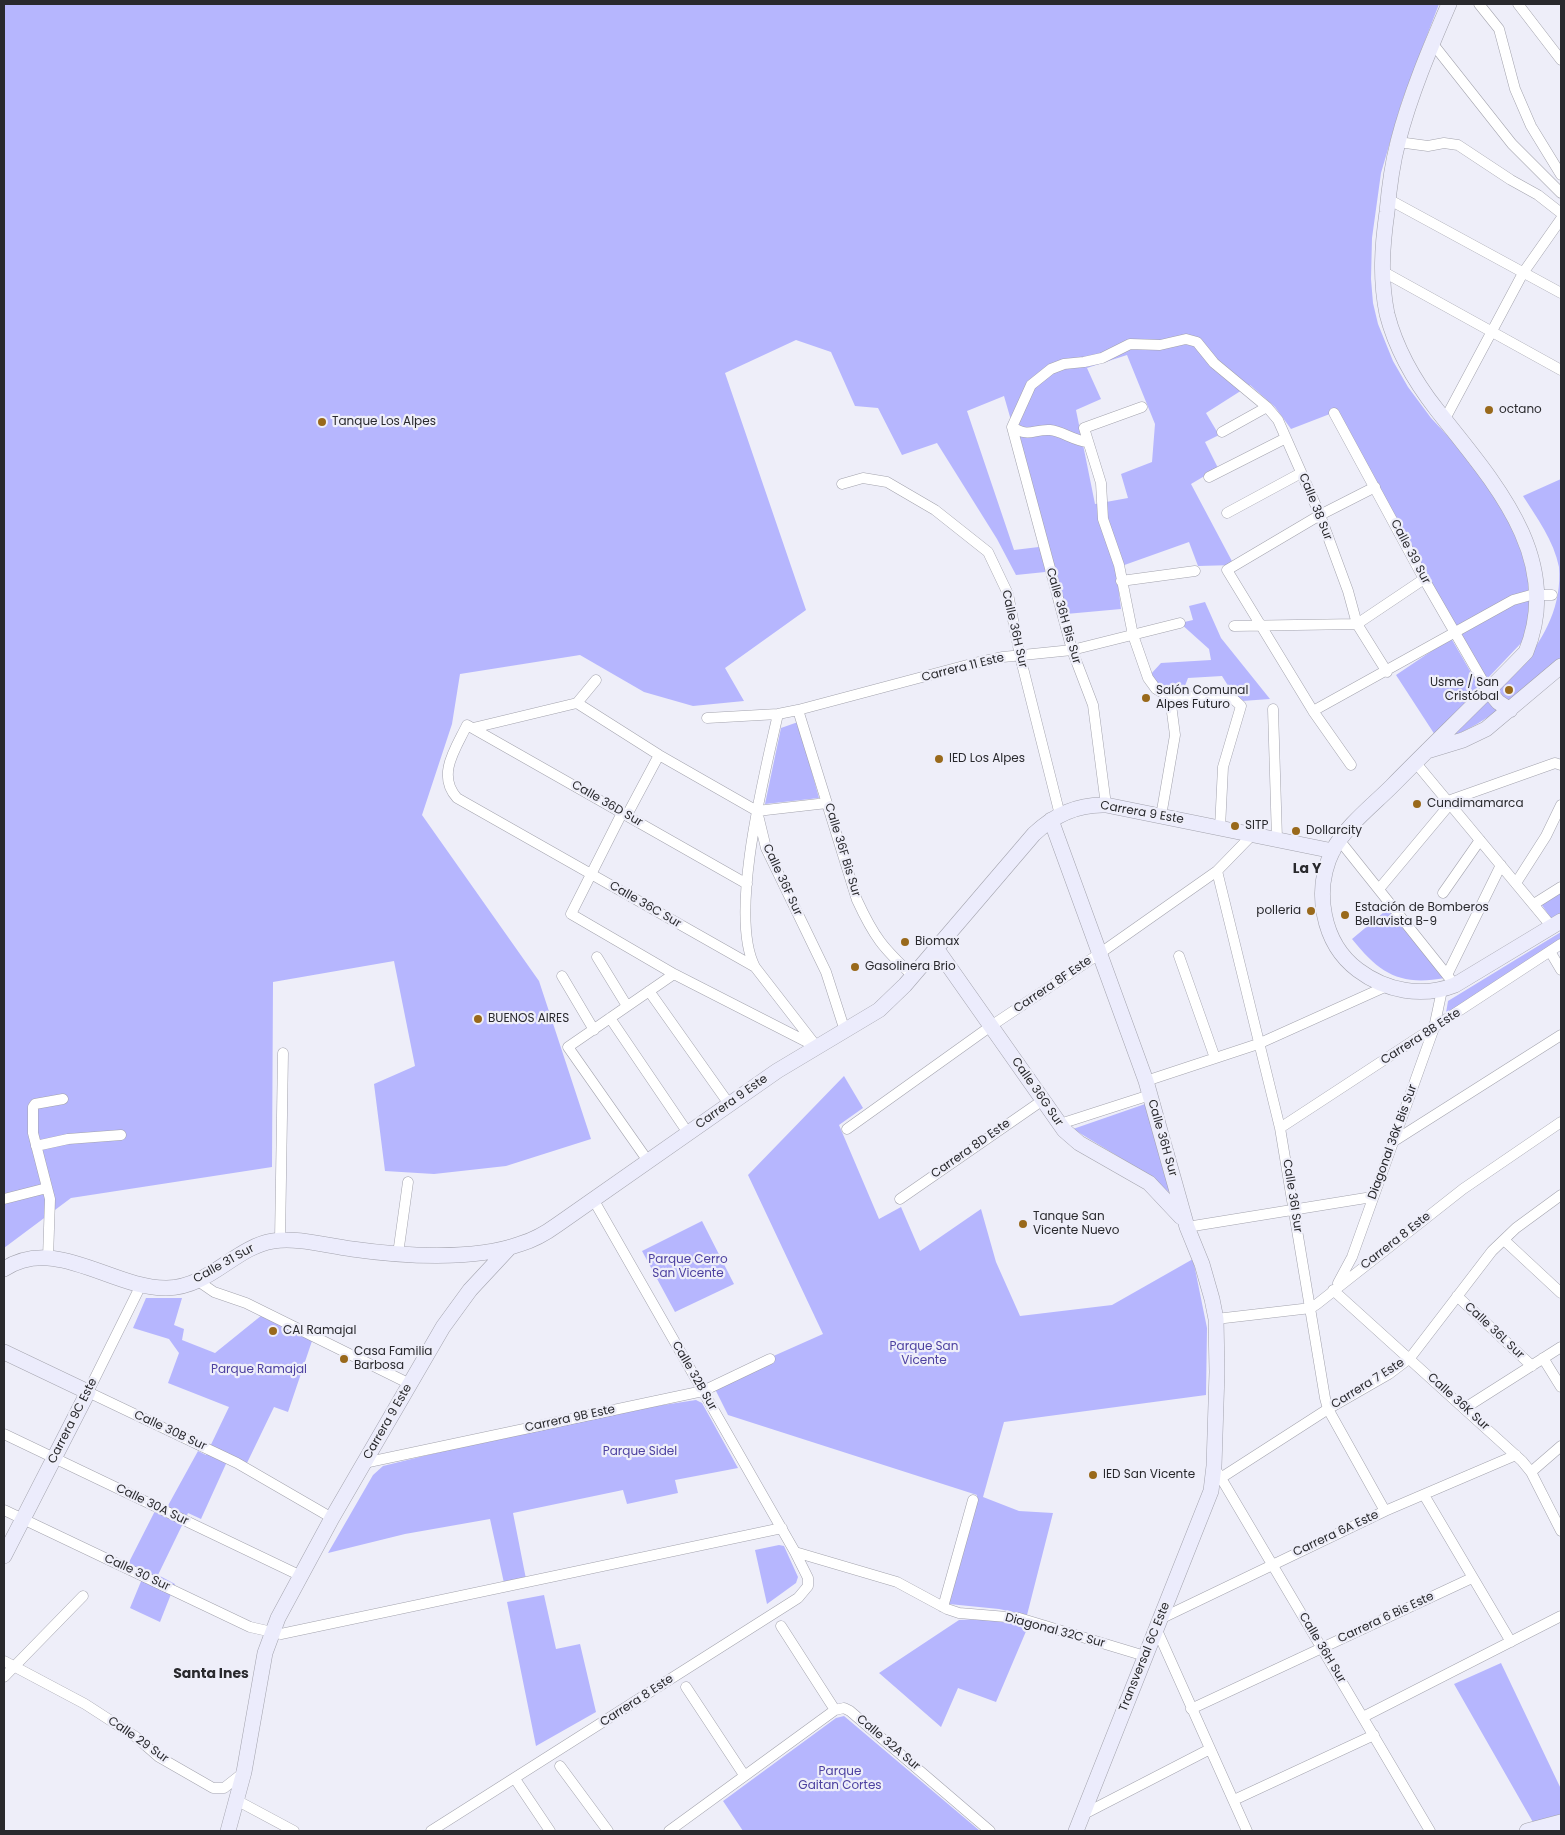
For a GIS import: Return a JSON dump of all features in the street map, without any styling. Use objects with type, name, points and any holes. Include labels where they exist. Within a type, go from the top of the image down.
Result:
[{"type":"main road","points":[[1449,4],[1398,142],[1388,199],[1382,270],[1388,315],[1398,346],[1416,379],[1445,419],[1522,508],[1534,528],[1544,551]]},
{"type":"main road","points":[[1552,588],[1548,614],[1532,644],[1415,762],[1337,846],[1322,887],[1324,908],[1330,930],[1342,954],[1352,966],[1387,986],[1416,992],[1448,984],[1557,924]]},
{"type":"main road","points":[[1427,751],[1477,734],[1510,710],[1560,668]]},
{"type":"main road","points":[[1488,690],[1498,702],[1510,710]]},
{"type":"main road","name":"Carrera 9 Este","points":[[228,1831],[238,1801],[265,1653],[272,1632],[299,1576],[443,1327],[464,1298],[510,1248],[544,1234],[777,1070],[879,1010],[912,976],[1034,834],[1055,818],[1086,806],[1106,805],[1277,839],[1337,846]]},
{"type":"main road","name":"Calle 36H Sur","points":[[1055,818],[1099,954],[1148,1088],[1187,1227],[1202,1264],[1216,1319],[1216,1476]]},
{"type":"main road","name":"Calle 36G Sur","points":[[936,948],[1060,1124],[1080,1143],[1148,1183],[1174,1208],[1187,1227]]},
{"type":"main road","name":"Calle 31 Sur","points":[[4,1269],[18,1261],[48,1258],[67,1261],[141,1285],[176,1288],[198,1281],[257,1246],[280,1240],[398,1254],[454,1255],[510,1248]]},
{"type":"main road","name":"Calle 30B Sur","points":[[4,1352],[88,1392]]},
{"type":"main road","name":"Carrera 9C Este","points":[[4,1556],[88,1392]]},
{"type":"main road","name":"Transversal 6C Este","points":[[1076,1831],[1216,1476]]},
{"type":"main road","points":[[1527,1831],[1561,1822]]},
{"type":"street","points":[[1479,4],[1499,29],[1515,89],[1531,126],[1561,175]]},
{"type":"street","points":[[1518,4],[1561,60]]},
{"type":"street","points":[[1433,44],[1512,144],[1561,193]]},
{"type":"street","points":[[1398,142],[1428,146],[1444,143],[1458,145],[1511,180],[1538,194],[1561,213]]},
{"type":"street","points":[[1388,199],[1561,293]]},
{"type":"street","points":[[1445,419],[1523,273],[1561,219]]},
{"type":"street","points":[[1382,270],[1561,370]]},
{"type":"street","name":"Calle 38 Sur","points":[[1012,427],[1031,385],[1051,369],[1064,364],[1102,358],[1130,344],[1160,345],[1186,339],[1196,342],[1214,362],[1267,407],[1278,420],[1320,515],[1348,591],[1357,624],[1387,672]]},
{"type":"street","points":[[1142,407],[1084,428],[1101,483],[1103,519],[1119,566],[1133,635],[1148,678],[1156,690],[1170,697],[1230,696],[1239,702],[1241,710],[1223,767],[1220,828]]},
{"type":"street","points":[[1222,432],[1267,407]]},
{"type":"street","name":"Calle 39 Sur","points":[[1334,413],[1424,579],[1488,690]]},
{"type":"street","points":[[1012,427],[1022,433],[1032,434],[1053,430],[1073,439],[1088,442]]},
{"type":"street","name":"Calle 36H Bis Sur","points":[[1012,427],[1072,650],[1093,705],[1106,805]]},
{"type":"street","points":[[1209,477],[1286,438]]},
{"type":"street","points":[[1227,513],[1301,473]]},
{"type":"street","name":"Calle 36H Sur","points":[[842,484],[863,478],[887,482],[934,510],[988,552],[1008,594],[1055,818]]},
{"type":"street","points":[[1351,765],[1313,711],[1227,570],[1320,515],[1375,487]]},
{"type":"street","points":[[1121,581],[1195,570]]},
{"type":"street","points":[[1234,626],[1357,624],[1424,579]]},
{"type":"street","points":[[1313,711],[1387,672],[1513,600],[1552,588]]},
{"type":"street","name":"Carrera 11 Este","points":[[707,718],[778,714],[976,663],[1072,650],[1180,624]]},
{"type":"street","points":[[470,726],[578,703],[596,680]]},
{"type":"street","points":[[1161,816],[1175,735],[1170,697]]},
{"type":"street","points":[[578,703],[659,755],[757,812],[827,803]]},
{"type":"street","points":[[1273,709],[1277,839]]},
{"type":"street","name":"Calle 36F Bis Sur","points":[[798,710],[850,881],[870,929],[880,943],[912,976]]},
{"type":"street","points":[[755,967],[748,953],[746,938],[747,884],[757,812],[778,714]]},
{"type":"street","name":"Calle 36C Sur","points":[[470,726],[447,768],[450,790],[461,802],[755,967],[817,1047]]},
{"type":"street","name":"Calle 36D Sur","points":[[470,726],[747,884]]},
{"type":"street","points":[[659,755],[591,874],[571,914],[674,974],[788,1034],[817,1047]]},
{"type":"street","points":[[1415,762],[1534,904],[1557,924]]},
{"type":"street","points":[[1378,889],[1449,803],[1555,763],[1561,765]]},
{"type":"street","points":[[1516,883],[1546,836],[1561,805]]},
{"type":"street","name":"Calle 36F Sur","points":[[757,812],[766,848],[826,972],[845,1031]]},
{"type":"street","name":"Carrera 8F Este","points":[[847,1129],[991,1026],[1099,954],[1217,871],[1253,834]]},
{"type":"street","points":[[1443,892],[1480,840]]},
{"type":"street","points":[[1337,846],[1378,889],[1448,984]]},
{"type":"street","name":"Diagonal 36K Bis Sur","points":[[1333,1290],[1352,1256],[1448,984],[1501,865]]},
{"type":"street","name":"Calle 36I Sur","points":[[1217,871],[1280,1128],[1328,1409],[1385,1511]]},
{"type":"street","points":[[1534,904],[1561,887]]},
{"type":"street","name":"Carrera 8B Este","points":[[1280,1128],[1551,953],[1561,944]]},
{"type":"street","points":[[1551,953],[1561,968]]},
{"type":"street","points":[[1179,956],[1215,1058]]},
{"type":"street","points":[[597,957],[627,1006]]},
{"type":"street","points":[[648,1161],[568,1048],[674,974]]},
{"type":"street","points":[[562,976],[594,1030]]},
{"type":"street","points":[[1060,1124],[1215,1058],[1258,1044],[1387,986]]},
{"type":"street","points":[[649,991],[729,1104]]},
{"type":"street","points":[[610,1018],[688,1133]]},
{"type":"street","points":[[1394,1141],[1561,1035]]},
{"type":"street","points":[[280,1240],[283,1054]]},
{"type":"street","points":[[48,1258],[50,1199],[33,1133],[33,1107],[35,1104],[63,1099]]},
{"type":"street","name":"Carrera 8D Este","points":[[900,1199],[1042,1100]]},
{"type":"street","name":"Carrera 8 Este","points":[[1311,1308],[1463,1189],[1561,1122]]},
{"type":"street","points":[[36,1146],[68,1140],[121,1135]]},
{"type":"street","points":[[398,1254],[408,1182]]},
{"type":"street","points":[[4,1198],[47,1188]]},
{"type":"street","name":"Carrera 7 Este","points":[[1216,1476],[1384,1377],[1410,1358],[1457,1296],[1504,1240],[1561,1196]]},
{"type":"street","points":[[1187,1227],[1294,1208],[1372,1197]]},
{"type":"street","name":"Calle 32B Sur","points":[[593,1199],[795,1552]]},
{"type":"street","points":[[1504,1240],[1561,1293]]},
{"type":"street","points":[[198,1281],[214,1292],[246,1303],[410,1384]]},
{"type":"street","name":"Carrera 9C Este","points":[[88,1392],[141,1285]]},
{"type":"street","name":"Calle 36K Sur","points":[[1333,1290],[1516,1455],[1531,1472],[1561,1531]]},
{"type":"street","name":"Calle 36L Sur","points":[[1457,1296],[1532,1366]]},
{"type":"street","points":[[1216,1319],[1311,1308]]},
{"type":"street","points":[[1464,1408],[1561,1347]]},
{"type":"street","name":"Calle 36L Sur","points":[[1543,1358],[1561,1387]]},
{"type":"street","name":"Carrera 9B Este","points":[[364,1463],[703,1391],[770,1359]]},
{"type":"street","name":"Calle 30B Sur","points":[[88,1392],[237,1463],[332,1518]]},
{"type":"street","name":"Calle 30A Sur","points":[[4,1434],[299,1576]]},
{"type":"street","points":[[1531,1472],[1561,1446]]},
{"type":"street","name":"Carrera 6A Este","points":[[1158,1624],[1272,1564],[1385,1511],[1516,1455]]},
{"type":"street","name":"Calle 36H Sur","points":[[1216,1476],[1272,1564],[1430,1831]]},
{"type":"street","points":[[1424,1495],[1511,1642]]},
{"type":"street","points":[[944,1607],[973,1500]]},
{"type":"street","name":"Calle 30 Sur","points":[[4,1510],[250,1627],[272,1632]]},
{"type":"street","points":[[272,1632],[286,1634],[308,1630],[782,1528]]},
{"type":"street","name":"Carrera 8 Este","points":[[430,1831],[515,1780],[798,1598],[806,1590],[808,1583],[795,1552]]},
{"type":"street","name":"Diagonal 32C Sur","points":[[795,1552],[890,1579],[959,1613],[1019,1618],[1145,1656]]},
{"type":"street","name":"Carrera 6 Bis Este","points":[[1191,1709],[1472,1578]]},
{"type":"street","points":[[4,1677],[83,1596]]},
{"type":"street","points":[[1363,1717],[1561,1616]]},
{"type":"street","points":[[1158,1624],[1191,1709],[1247,1831]]},
{"type":"street","points":[[668,1831],[835,1710],[781,1626]]},
{"type":"street","name":"Calle 29 Sur","points":[[4,1661],[85,1704],[136,1737],[159,1757],[213,1788],[224,1788],[244,1772]]},
{"type":"street","points":[[686,1687],[744,1775]]},
{"type":"street","name":"Calle 32A Sur","points":[[835,1710],[841,1708],[850,1711],[990,1831]]},
{"type":"street","points":[[1234,1800],[1374,1735]]},
{"type":"street","points":[[1082,1815],[1210,1749]]},
{"type":"street","points":[[560,1766],[608,1831]]},
{"type":"street","points":[[515,1780],[550,1831]]},
{"type":"street","points":[[238,1801],[294,1831]]},
{"type":"green space","points":[[4,4],[1439,4],[1402,101],[1381,173],[1372,238],[1371,279],[1373,303],[1378,324],[1393,361],[1408,387],[1431,418],[1501,493],[1539,568],[1524,640],[1486,680],[1335,412],[1291,429],[1275,407],[1250,385],[1206,413],[1219,435],[1205,442],[1218,468],[1191,484],[1234,565],[1198,566],[1189,542],[1116,568],[1121,609],[1066,614],[1055,571],[1016,575],[997,539],[937,443],[902,455],[878,408],[855,406],[831,352],[796,340],[725,373],[806,610],[725,668],[744,701],[693,706],[644,692],[580,655],[460,674],[452,724],[422,815],[539,981],[591,1139],[506,1166],[434,1174],[385,1171],[374,1084],[415,1066],[394,961],[273,982],[272,1167],[71,1198],[4,1248]],"holes":[[[1127,355],[1155,424],[1152,462],[1121,474],[1128,498],[1095,504],[1076,410],[1101,399],[1087,368]],[[1004,396],[1047,545],[1047,546],[1014,550],[967,411]]]},
{"type":"green space","points":[[1561,479],[1561,659],[1493,714],[1445,740],[1484,705],[1522,665],[1538,643],[1550,619],[1558,594],[1559,567],[1557,557],[1539,521],[1523,496]]},
{"type":"green space","points":[[1205,602],[1221,638],[1270,699],[1242,701],[1232,692],[1222,676],[1188,678],[1183,691],[1172,691],[1157,683],[1150,675],[1161,663],[1211,660],[1209,649],[1180,623],[1193,620],[1189,606]]},
{"type":"green space","points":[[1451,638],[1480,688],[1435,735],[1396,675]]},
{"type":"green space","points":[[798,722],[819,798],[765,804],[781,728]]},
{"type":"green space","points":[[1561,887],[1561,916],[1553,921],[1539,901]]},
{"type":"green space","points":[[1389,908],[1445,978],[1415,980],[1392,975],[1372,961],[1352,939]]},
{"type":"green space","points":[[1561,932],[1561,950],[1444,1025],[1448,1001]]},
{"type":"green space","name":"Parque San Vicente","points":[[844,1076],[863,1108],[839,1125],[879,1219],[901,1207],[920,1251],[981,1209],[996,1262],[1020,1316],[1112,1305],[1193,1259],[1207,1328],[1206,1395],[1004,1422],[983,1497],[1019,1511],[1053,1513],[1027,1615],[999,1609],[949,1604],[977,1495],[728,1415],[715,1389],[769,1358],[823,1334],[748,1175]]},
{"type":"green space","points":[[1148,1103],[1175,1197],[1147,1174],[1073,1129]]},
{"type":"green space","name":"Parque Cerro San Vicente","points":[[702,1221],[734,1284],[675,1312],[642,1251]]},
{"type":"green space","name":"Parque Ramajal","points":[[146,1298],[182,1298],[174,1325],[184,1329],[182,1340],[215,1353],[262,1315],[312,1341],[288,1412],[274,1407],[247,1463],[230,1455],[201,1519],[188,1513],[158,1575],[175,1584],[160,1622],[130,1608],[142,1579],[124,1572],[157,1507],[165,1511],[198,1451],[206,1455],[229,1407],[168,1383],[179,1353],[169,1339],[133,1328]]},
{"type":"green space","name":"Parque Sidel","points":[[696,1400],[702,1403],[738,1468],[675,1480],[678,1493],[627,1504],[623,1490],[513,1513],[526,1579],[504,1583],[490,1519],[405,1534],[328,1553],[373,1475],[383,1466],[578,1421]]},
{"type":"green space","points":[[779,1545],[784,1546],[798,1577],[796,1583],[767,1604],[755,1550]]},
{"type":"green space","points":[[544,1595],[556,1649],[580,1644],[596,1712],[536,1746],[507,1602]]},
{"type":"green space","points":[[959,1620],[1002,1620],[1027,1629],[996,1702],[958,1688],[941,1727],[879,1673]]},
{"type":"green space","points":[[1501,1663],[1561,1789],[1561,1816],[1534,1824],[1454,1684]]},
{"type":"green space","name":"Parque Gaitan Cortes","points":[[844,1716],[980,1831],[743,1831],[723,1801],[836,1718]]},
{"type":"place","name":"octano","points":[[1489,410]]},
{"type":"place","name":"Tanque Los Alpes","points":[[322,422]]},
{"type":"place","name":"Usme / San Cristóbal","points":[[1509,690]]},
{"type":"place","name":"Salón Comunal Alpes Futuro","points":[[1146,698]]},
{"type":"place","name":"IED Los Alpes","points":[[939,759]]},
{"type":"place","name":"Cundimamarca","points":[[1417,804]]},
{"type":"place","name":"SITP","points":[[1235,826]]},
{"type":"place","name":"Dollarcity","points":[[1296,831]]},
{"type":"place","name":"polleria","points":[[1311,911]]},
{"type":"place","name":"Estación de Bomberos Bellavista B-9","points":[[1345,915]]},
{"type":"place","name":"Biomax","points":[[905,942]]},
{"type":"place","name":"Gasolinera Brio","points":[[855,967]]},
{"type":"place","name":"BUENOS AIRES","points":[[478,1019]]},
{"type":"place","name":"Tanque San Vicente Nuevo","points":[[1023,1224]]},
{"type":"place","name":"CAI Ramajal","points":[[273,1331]]},
{"type":"place","name":"Casa Familia Barbosa","points":[[344,1359]]},
{"type":"place","name":"IED San Vicente","points":[[1093,1475]]},
{"type":"district","name":"La Y","points":[[1307,869]]},
{"type":"district","name":"Santa Ines","points":[[211,1674]]}]
